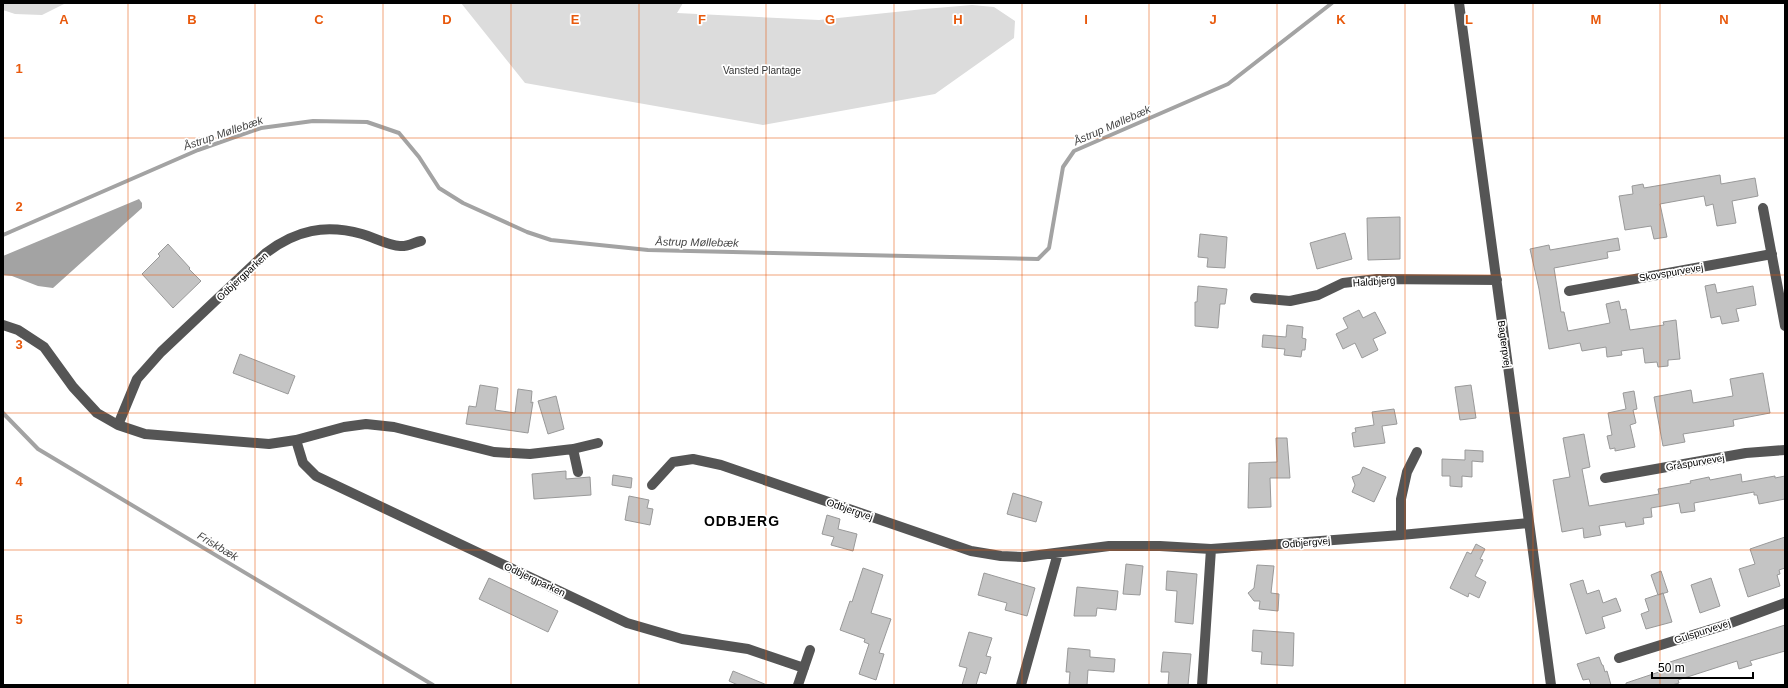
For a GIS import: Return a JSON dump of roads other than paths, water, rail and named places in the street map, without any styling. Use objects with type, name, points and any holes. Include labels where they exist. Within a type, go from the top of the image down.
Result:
[{"type":"street","name":"Bagterpvej","points":[[1459,3],[1551,685]]},
{"type":"street","points":[[1763,208],[1772,254],[1781,286],[1785,326]]},
{"type":"street","name":"Odbjergparken","points":[[118,425],[137,379],[161,352],[266,253],[282,241],[300,234],[319,230],[336,230],[362,234],[401,246],[421,241]]},
{"type":"street","name":"Skovspurvevej","points":[[1569,291],[1772,254]]},
{"type":"street","name":"Haldbjerg","points":[[1255,298],[1290,301],[1318,295],[1343,283],[1377,279],[1496,280]]},
{"type":"street","points":[[3,325],[18,330],[44,347],[73,387],[97,413],[118,425],[145,434],[269,444],[296,440],[344,427],[366,424],[394,427],[494,452],[530,454],[573,449],[598,443]]},
{"type":"street","name":"Odbjergparken","points":[[296,440],[303,463],[316,476],[627,623],[682,639],[748,649],[804,668]]},
{"type":"street","points":[[573,449],[578,472]]},
{"type":"street","name":"Gråspurvevej","points":[[1605,478],[1746,453],[1785,450]]},
{"type":"street","points":[[1402,535],[1401,499],[1407,472],[1417,452]]},
{"type":"street","name":"Odbjergvej","points":[[652,484],[673,462],[693,459],[721,465],[971,551],[1001,556],[1024,557],[1109,546],[1160,546],[1211,549],[1402,535],[1529,523]]},
{"type":"street","points":[[1202,685],[1211,549]]},
{"type":"street","points":[[1021,685],[1058,553]]},
{"type":"street","name":"Gulspurvevej","points":[[1619,658],[1785,603]]},
{"type":"street","points":[[798,685],[810,650]]},
{"type":"waterway","name":"Åstrup Møllebæk","points":[[3,235],[198,150],[261,128],[313,121],[367,122],[399,133],[419,157],[439,188],[463,203],[527,232],[551,240],[648,250],[1038,259],[1049,248],[1063,167],[1074,151],[1228,84],[1332,3]]},
{"type":"waterway","name":"Friskbæk","points":[[3,413],[38,449],[433,685]]},
{"type":"district","name":"ODBJERG","points":[[742,521]]},
{"type":"park label","name":"Vansted Plantage","points":[[762,70]]}]
